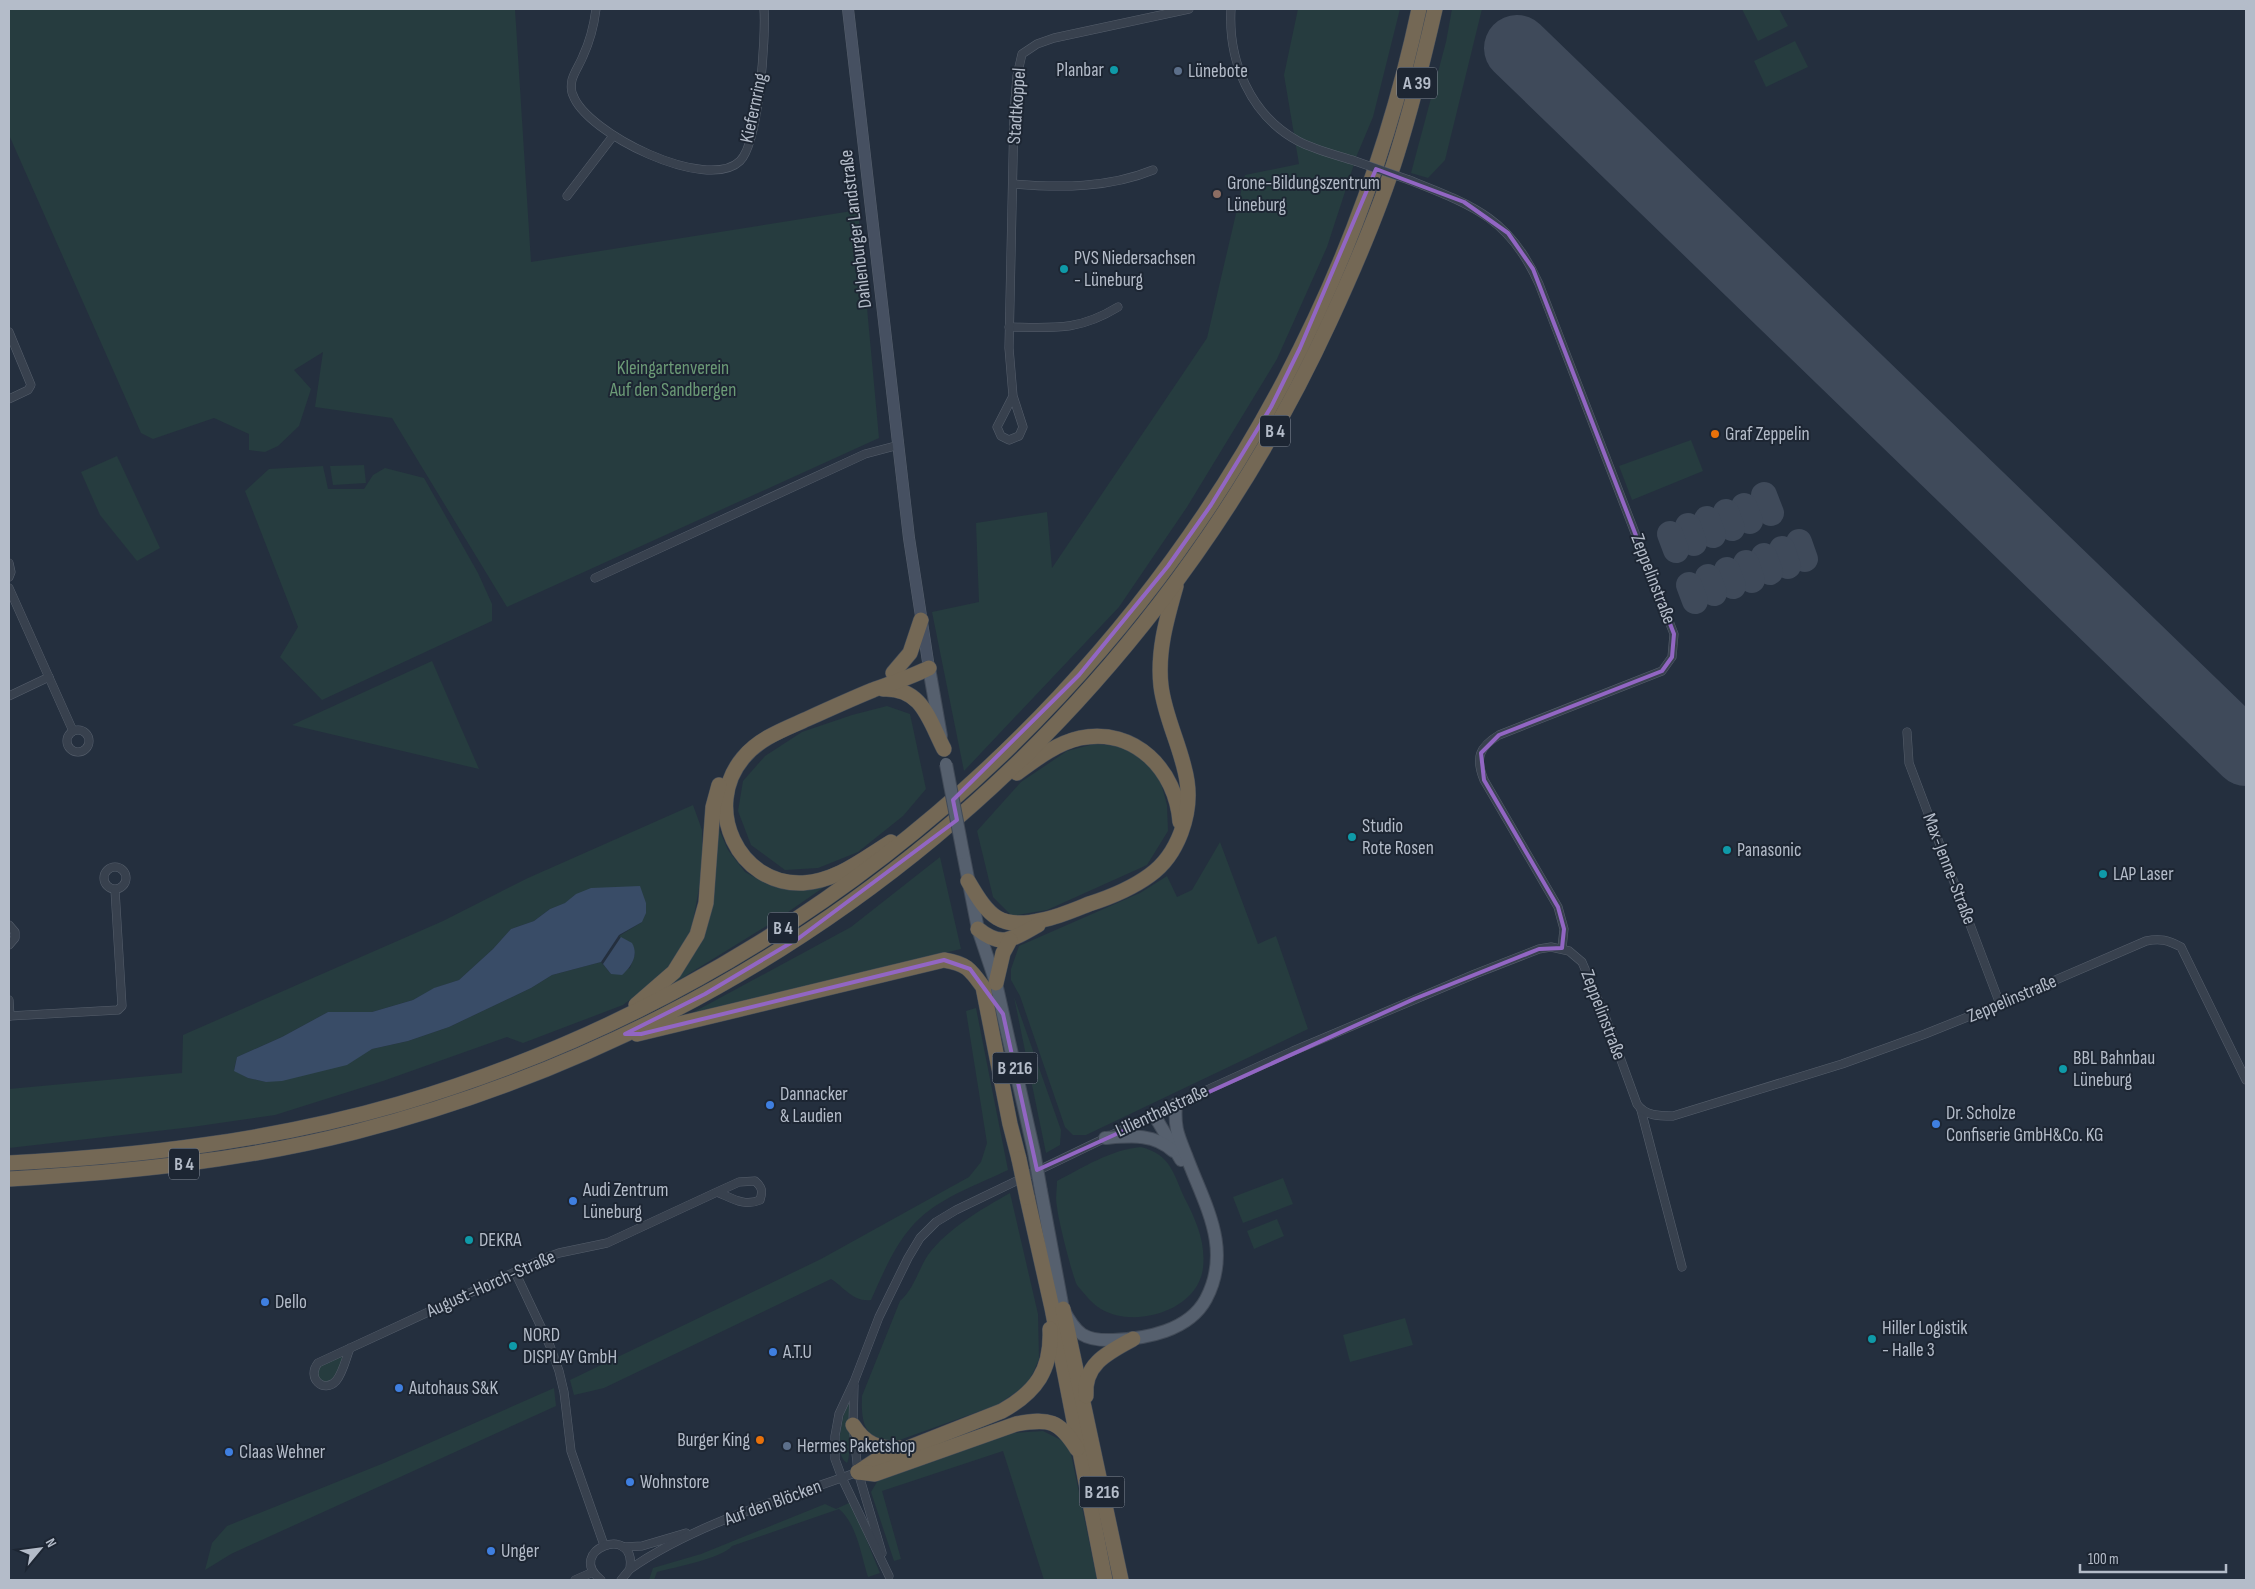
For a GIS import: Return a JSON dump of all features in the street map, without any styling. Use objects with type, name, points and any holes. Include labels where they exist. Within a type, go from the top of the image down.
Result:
[{"type":"highway","name":"A 39","points":[[1368,189],[1381,154],[1419,9]]},
{"type":"highway","name":"A 39","points":[[1352,272],[1397,156],[1422,64],[1434,9]]},
{"type":"highway","name":"B 4","points":[[9,1163],[139,1154],[265,1136],[398,1104],[489,1074],[532,1058],[617,1020],[697,980],[790,924],[879,862],[935,816],[1048,708],[1079,675],[1186,542],[1230,475],[1271,407],[1336,270],[1368,189]]},
{"type":"highway","name":"B 4","points":[[9,1179],[140,1170],[229,1158],[312,1142],[403,1118],[494,1089],[625,1034],[705,994],[799,938],[942,833],[989,791],[1091,686],[1178,579],[1229,506],[1284,416],[1352,272]]},
{"type":"highway","points":[[968,882],[994,918],[1003,922],[1025,924],[1050,918],[1120,893],[1152,874],[1170,853],[1181,833],[1186,817],[1187,782],[1165,708],[1160,664],[1165,626],[1178,579]]},
{"type":"highway","points":[[893,673],[910,653],[920,616]]},
{"type":"highway","points":[[617,1020],[674,972],[697,935],[706,904],[716,793],[722,776],[734,758],[752,741],[769,730],[893,673],[913,668],[929,668]]},
{"type":"highway","points":[[929,668],[874,690],[772,736],[755,746],[736,768],[725,793],[724,807],[726,823],[732,839],[742,855],[769,876],[784,881],[801,883],[817,882],[845,871],[924,820],[935,816]]},
{"type":"highway","points":[[874,690],[900,690],[917,700],[945,756]]},
{"type":"highway","points":[[989,791],[1001,786],[1033,761],[1063,744],[1078,738],[1109,736],[1138,746],[1150,755],[1160,767],[1173,791],[1180,817],[1181,833]]},
{"type":"highway","points":[[978,929],[994,940],[1010,940],[1050,918]]},
{"type":"highway","points":[[625,1034],[641,1034],[944,960],[960,963],[989,985],[1010,940]]},
{"type":"highway","name":"B 216","points":[[989,985],[1010,1124],[1020,1159],[1027,1197],[1086,1420],[1121,1580]]},
{"type":"highway","points":[[858,1472],[875,1461],[1002,1412],[1018,1402],[1031,1391],[1041,1377],[1048,1361],[1058,1309]]},
{"type":"highway","name":"B 216","points":[[1058,1309],[1082,1458],[1105,1580]]},
{"type":"highway","points":[[1086,1420],[1085,1387],[1089,1374],[1104,1355],[1133,1339]]},
{"type":"highway","points":[[858,1472],[875,1474],[1016,1424],[1038,1420],[1053,1423],[1064,1430],[1082,1458]]},
{"type":"highway","points":[[853,1425],[859,1434],[873,1445],[881,1448],[906,1449]]},
{"type":"main road","name":"Dahlenburger Landstraße","points":[[848,9],[920,616]]},
{"type":"main road","name":"B 216","points":[[920,616],[968,882],[989,985],[1034,1152],[1058,1309]]},
{"type":"main road","points":[[1058,1309],[1072,1326],[1089,1339],[1133,1339],[1164,1331],[1184,1323],[1202,1307],[1216,1273],[1218,1249],[1211,1222],[1174,1124],[1176,1104]]},
{"type":"main road","points":[[1154,1115],[1198,1188]]},
{"type":"main road","points":[[1105,1138],[1135,1136],[1152,1138],[1166,1144],[1178,1156]]},
{"type":"street","name":"Kiefernring","points":[[596,9],[584,55],[572,81],[572,95],[582,110],[613,136],[635,149],[656,158],[700,169],[718,170],[732,167],[741,160],[746,149],[756,114],[762,71],[764,9]]},
{"type":"street","name":"Stadtkoppel","points":[[1013,396],[997,427],[1001,436],[1009,440],[1019,436],[1023,427],[1013,396],[1009,327],[1014,104],[1022,54],[1037,44],[1054,38],[1189,9]]},
{"type":"street","name":"Zeppelinstraße","points":[[1231,9],[1231,38],[1238,69],[1252,99],[1264,114],[1286,134],[1318,150],[1409,180],[1464,202],[1487,216],[1508,233],[1525,256],[1539,284],[1674,634],[1672,657],[1662,671],[1499,735],[1487,744],[1479,760],[1484,780],[1558,907],[1564,929],[1562,948],[1576,955],[1588,972],[1637,1104],[1641,1110],[1682,1267]]},
{"type":"street","points":[[567,196],[613,136]]},
{"type":"street","points":[[1013,184],[1070,186],[1133,178],[1153,170]]},
{"type":"street","points":[[1009,327],[1059,328],[1082,325],[1101,318],[1118,307]]},
{"type":"street","points":[[9,332],[31,385],[28,390],[9,399]]},
{"type":"street","points":[[595,578],[865,454],[899,445]]},
{"type":"street","points":[[9,563],[11,572],[9,577]]},
{"type":"street","points":[[9,588],[73,731]]},
{"type":"street","points":[[9,696],[48,677]]},
{"type":"street","name":"Max-Jenne-Straße","points":[[1907,732],[1909,763],[2000,1004]]},
{"type":"street","points":[[9,1000],[9,1016],[118,1010],[122,1006],[115,890]]},
{"type":"street","points":[[9,925],[15,932],[15,938],[9,945]]},
{"type":"street","name":"Zeppelinstraße","points":[[1641,1110],[1656,1116],[1673,1116],[1842,1064],[2000,1004],[2146,941],[2159,938],[2181,947],[2246,1080]]},
{"type":"street","name":"Lilienthalstraße","points":[[842,1478],[835,1459],[834,1436],[839,1414],[854,1382],[879,1317],[908,1258],[920,1238],[936,1222],[956,1210],[1105,1138],[1293,1051],[1539,949],[1562,948]]},
{"type":"street","name":"August-Horch-Straße","points":[[350,1348],[338,1379],[331,1385],[324,1385],[318,1382],[314,1376],[314,1368],[318,1362],[559,1252],[607,1243],[717,1192],[747,1180],[756,1181],[761,1186],[763,1192],[760,1200],[752,1203],[742,1203],[717,1192]]},
{"type":"street","points":[[515,1272],[550,1346],[559,1371],[564,1392],[571,1451],[604,1545],[598,1548],[592,1559],[593,1572],[601,1580]]},
{"type":"street","name":"Lilienthalstraße","points":[[854,1382],[853,1425],[858,1472]]},
{"type":"street","name":"Auf den Blöcken","points":[[604,1545],[642,1546],[705,1528],[858,1472],[889,1576],[842,1478]]},
{"type":"street","name":"Auf den Blöcken","points":[[624,1579],[630,1569],[646,1558],[705,1528]]},
{"type":"street","points":[[623,1547],[630,1557],[630,1569]]},
{"type":"street","points":[[575,1580],[593,1572]]},
{"type":"highlighted area","points":[[1376,169],[1464,202],[1508,233],[1533,269],[1674,634],[1672,657],[1662,671],[1499,735],[1481,753],[1484,780],[1558,907],[1564,929],[1562,948],[1539,949],[1414,999],[1037,1170],[1003,1014],[970,969],[944,960],[641,1034],[625,1034],[705,994],[799,938],[957,820],[953,800],[1079,675],[1168,566],[1211,505],[1271,407],[1300,348]]},
{"type":"green space","name":"Kleingartenverein Auf den Sandbergen","points":[[10,9],[515,9],[531,262],[858,210],[879,438],[507,607],[392,418],[315,407],[323,352],[294,370],[311,389],[299,426],[278,446],[265,452],[249,450],[249,434],[214,418],[153,439],[141,433],[9,135]]},
{"type":"green space","points":[[1298,9],[1400,9],[1373,117],[1357,155],[1327,247],[1277,359],[1187,507],[1119,607],[964,771],[932,612],[979,602],[976,523],[1047,512],[1052,568],[1207,338],[1245,175],[1299,164],[1284,75]]},
{"type":"green space","points":[[1452,9],[1482,9],[1445,160],[1428,178],[1411,173],[1446,42]]},
{"type":"green space","points":[[1742,9],[1779,9],[1788,26],[1758,41]]},
{"type":"green space","points":[[1795,41],[1808,67],[1766,87],[1754,61]]},
{"type":"green space","points":[[1691,440],[1703,471],[1632,500],[1619,466]]},
{"type":"green space","points":[[117,456],[160,548],[137,561],[100,515],[81,472]]},
{"type":"green space","points":[[364,465],[366,483],[333,485],[330,466]]},
{"type":"green space","points":[[323,466],[328,489],[364,489],[373,475],[385,468],[424,478],[478,573],[492,604],[492,621],[322,700],[280,657],[298,627],[245,491],[269,469]]},
{"type":"green space","points":[[432,661],[479,769],[292,725]]},
{"type":"green space","points":[[887,706],[910,714],[926,789],[903,816],[858,852],[818,868],[785,870],[751,845],[738,811],[743,781],[765,756],[802,732],[852,715]]},
{"type":"green space","points":[[1094,744],[1119,746],[1145,759],[1161,783],[1167,805],[1168,831],[1147,865],[1047,910],[1012,916],[993,897],[977,831],[1021,782],[1067,751]]},
{"type":"green space","points":[[693,805],[702,830],[702,872],[691,932],[670,969],[623,1005],[523,1043],[507,1037],[383,1081],[275,1115],[192,1127],[9,1148],[9,1089],[182,1073],[183,1035],[443,921],[528,878]],"holes":[[[576,894],[642,922],[619,936],[635,954],[630,968],[611,974],[601,962],[552,975],[531,988],[449,1027],[408,1041],[372,1049],[266,1082],[248,1078],[234,1070],[237,1057],[282,1037],[328,1012],[372,1012],[413,1000],[435,988],[459,980],[493,949],[511,929],[534,921],[550,909],[566,903]]]},
{"type":"green space","points":[[718,827],[728,850],[745,872],[769,885],[791,890],[827,885],[778,919],[674,983],[703,940],[713,905]]},
{"type":"green space","points":[[1220,842],[1258,944],[1276,936],[1308,1029],[1086,1135],[1073,1135],[1065,1127],[1020,996],[1011,980],[1011,969],[1019,946],[1140,893],[1167,876],[1177,897],[1192,890]]},
{"type":"green space","points":[[940,857],[961,949],[692,1013],[851,927]]},
{"type":"green space","points":[[1014,997],[1061,1130],[1060,1145],[1046,1153]]},
{"type":"green space","points":[[976,1008],[1008,1170],[940,1203],[920,1218],[898,1246],[871,1300],[854,1297],[831,1279],[604,1388],[574,1395],[570,1380],[821,1259],[969,1177],[981,1162],[987,1143],[966,1011]]},
{"type":"green space","points":[[1141,1147],[1159,1155],[1174,1173],[1199,1232],[1204,1259],[1199,1283],[1190,1295],[1177,1305],[1163,1312],[1130,1317],[1115,1315],[1101,1309],[1077,1285],[1058,1214],[1056,1201],[1057,1181],[1108,1155]]},
{"type":"green space","points":[[1283,1178],[1293,1204],[1243,1223],[1233,1197]]},
{"type":"green space","points":[[1010,1193],[1038,1314],[1039,1359],[1033,1373],[1025,1386],[997,1405],[894,1442],[870,1434],[862,1415],[862,1396],[900,1301],[912,1285],[928,1255],[945,1236],[966,1220]]},
{"type":"green space","points":[[1277,1219],[1284,1236],[1254,1249],[1247,1231]]},
{"type":"green space","points":[[1405,1318],[1413,1345],[1350,1362],[1343,1335]]},
{"type":"green space","points":[[350,1348],[331,1385],[318,1382],[314,1368]]},
{"type":"green space","points":[[554,1388],[556,1406],[231,1554],[205,1570],[212,1543],[227,1526],[384,1463]]},
{"type":"green space","points":[[850,1395],[850,1442],[847,1463],[842,1458],[840,1441],[843,1420]]},
{"type":"green space","points":[[1043,1431],[1069,1444],[1097,1580],[1044,1580],[1003,1451],[882,1491],[901,1559],[894,1561],[871,1492],[877,1482],[891,1472],[1014,1433]]},
{"type":"green space","points":[[851,1502],[880,1573],[868,1577],[854,1531],[845,1515],[839,1509],[732,1546],[726,1551],[708,1559],[657,1572],[654,1580],[649,1580],[653,1568],[701,1554],[825,1504],[836,1509]]},
{"type":"water","points":[[640,886],[646,903],[646,913],[642,922],[619,935],[601,962],[552,975],[531,988],[449,1027],[408,1041],[372,1049],[347,1065],[282,1081],[266,1082],[248,1078],[234,1071],[237,1057],[282,1037],[328,1012],[372,1012],[413,1000],[434,988],[459,980],[493,949],[511,929],[534,921],[550,909],[565,903],[576,894],[591,888]]},
{"type":"water","points":[[621,937],[632,943],[634,947],[633,961],[622,975],[611,974],[603,964]]},
{"type":"taxiway","points":[[1764,495],[1771,513]]},
{"type":"taxiway","points":[[1744,506],[1750,521]]},
{"type":"taxiway","points":[[1726,512],[1732,528]]},
{"type":"taxiway","points":[[1707,519],[1713,535]]},
{"type":"taxiway","points":[[1688,526],[1694,543]]},
{"type":"taxiway","points":[[1670,534],[1676,550]]},
{"type":"taxiway","points":[[1799,542],[1805,559]]},
{"type":"taxiway","points":[[1782,549],[1788,566]]},
{"type":"taxiway","points":[[1764,556],[1770,572]]},
{"type":"taxiway","points":[[1746,563],[1752,580]]},
{"type":"taxiway","points":[[1727,570],[1733,586]]},
{"type":"taxiway","points":[[1708,577],[1714,593]]},
{"type":"taxiway","points":[[1689,585],[1695,601]]},
{"type":"runway","points":[[1517,48],[2246,753]]},
{"type":"place","name":"Planbar","points":[[1114,70]]},
{"type":"place","name":"Lünebote","points":[[1178,71]]},
{"type":"place","name":"Grone-Bildungszentrum Lüneburg","points":[[1217,194]]},
{"type":"place","name":"PVS Niedersachsen - Lüneburg","points":[[1064,269]]},
{"type":"place","name":"Graf Zeppelin","points":[[1715,434]]},
{"type":"place","name":"Studio Rote Rosen","points":[[1352,837]]},
{"type":"place","name":"Panasonic","points":[[1727,850]]},
{"type":"place","name":"LAP Laser","points":[[2103,874]]},
{"type":"place","name":"BBL Bahnbau Lüneburg","points":[[2063,1069]]},
{"type":"place","name":"Dannacker & Laudien","points":[[770,1105]]},
{"type":"place","name":"Dr. Scholze Confiserie GmbH&Co. KG","points":[[1936,1124]]},
{"type":"place","name":"Audi Zentrum Lüneburg","points":[[573,1201]]},
{"type":"place","name":"DEKRA","points":[[469,1240]]},
{"type":"place","name":"Dello","points":[[265,1302]]},
{"type":"place","name":"Hiller Logistik - Halle 3","points":[[1872,1339]]},
{"type":"place","name":"NORD DISPLAY GmbH","points":[[513,1346]]},
{"type":"place","name":"A.T.U","points":[[773,1352]]},
{"type":"place","name":"Autohaus S&K","points":[[399,1388]]},
{"type":"place","name":"Burger King","points":[[760,1440]]},
{"type":"place","name":"Hermes Paketshop","points":[[787,1446]]},
{"type":"place","name":"Claas Wehner","points":[[229,1452]]},
{"type":"place","name":"Wohnstore","points":[[630,1482]]},
{"type":"place","name":"Unger","points":[[491,1551]]}]
